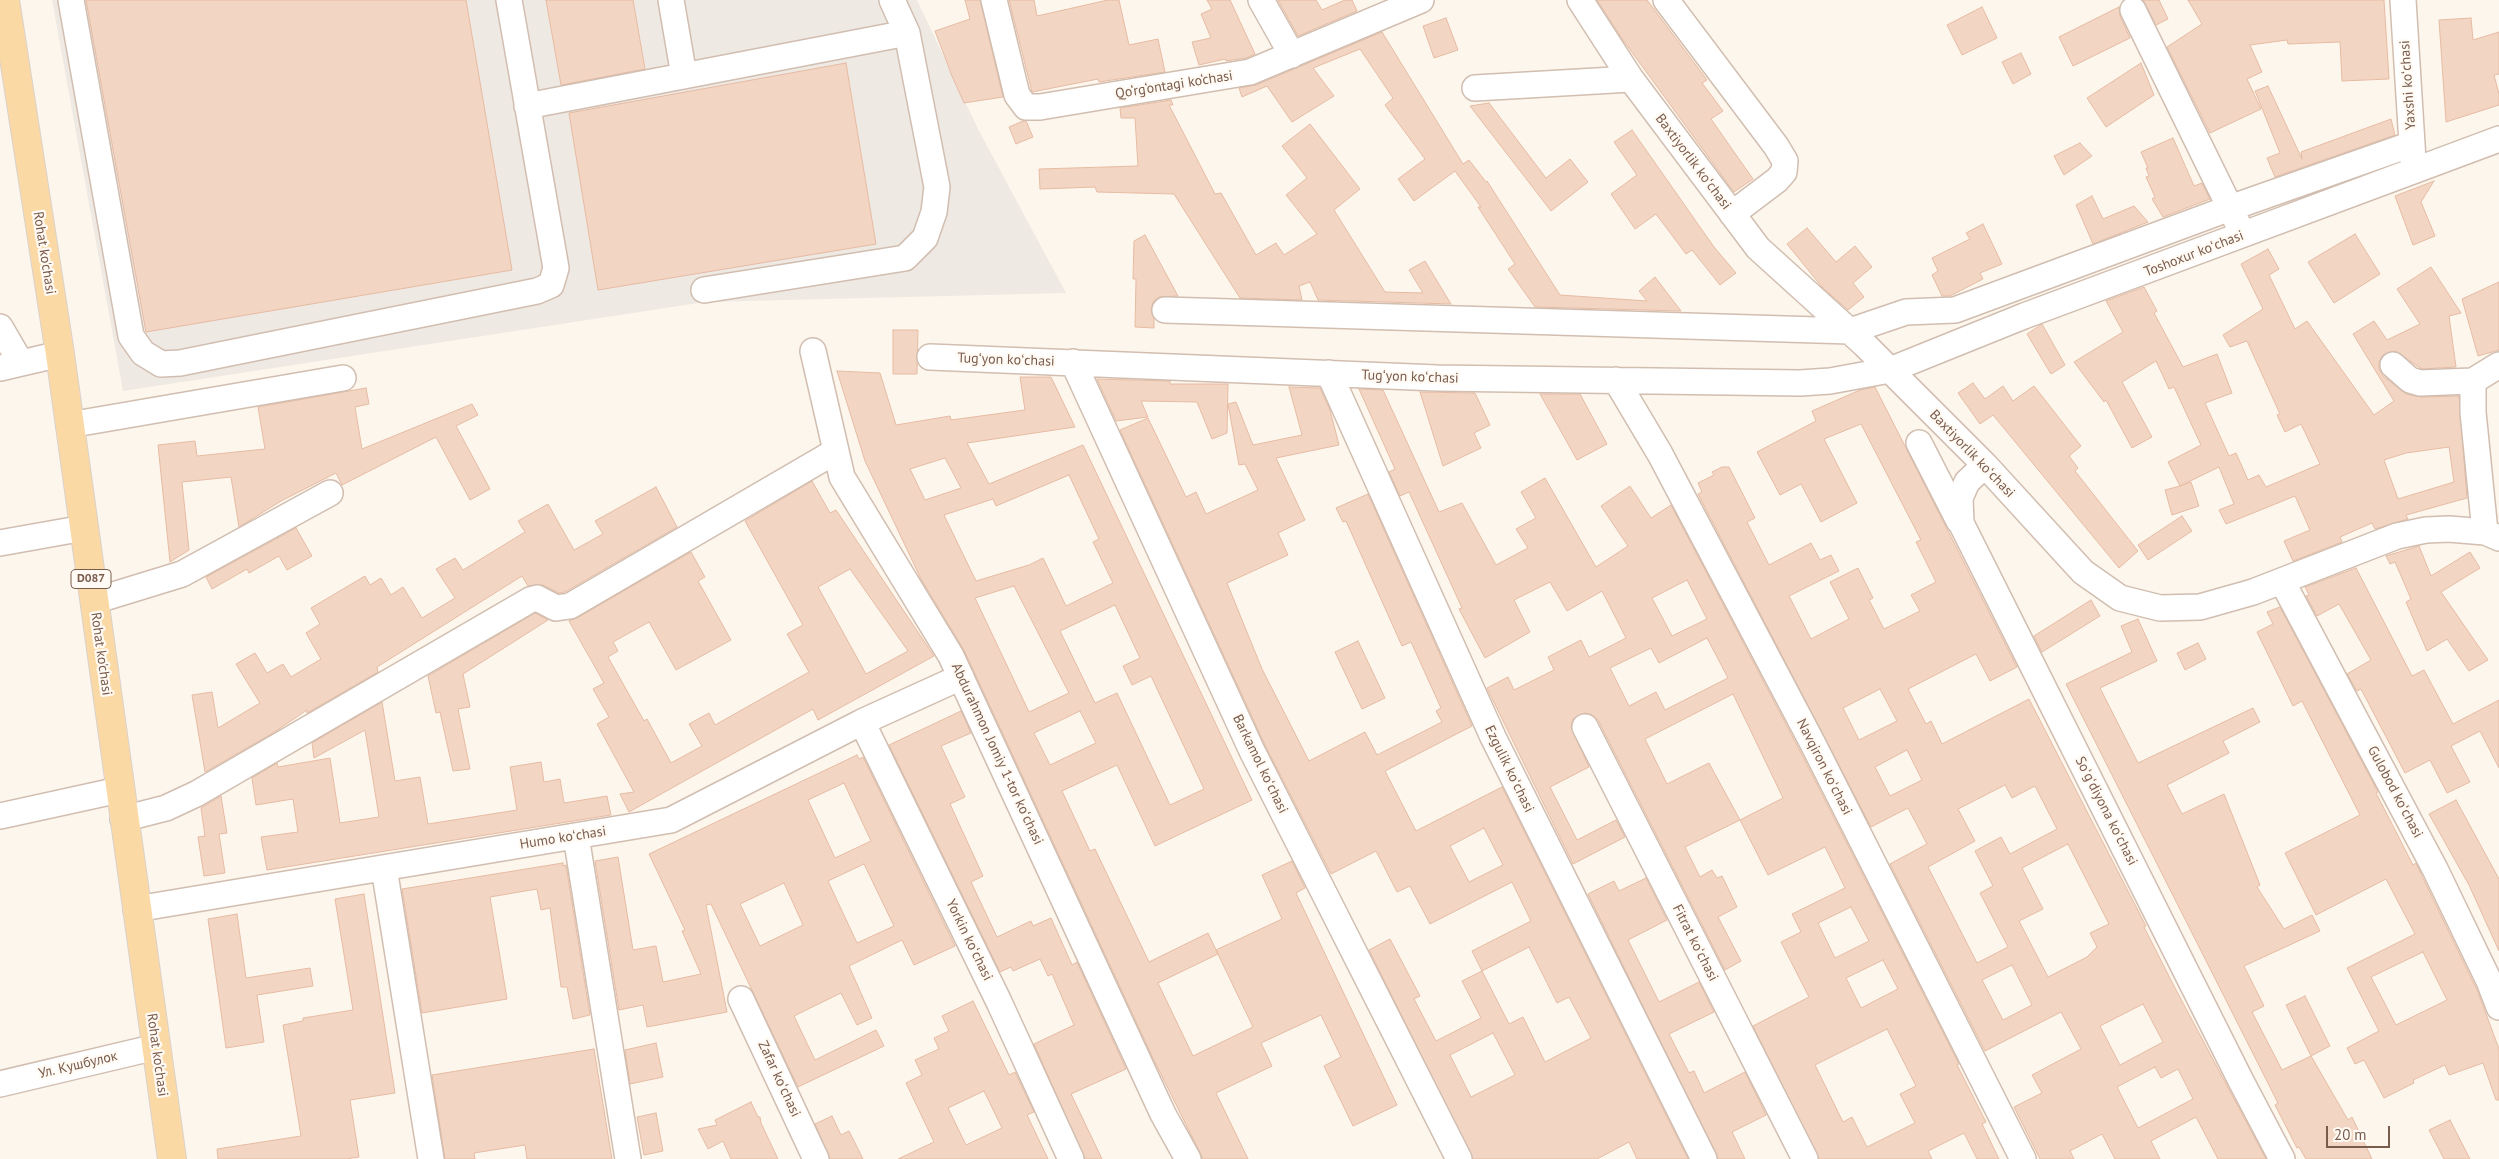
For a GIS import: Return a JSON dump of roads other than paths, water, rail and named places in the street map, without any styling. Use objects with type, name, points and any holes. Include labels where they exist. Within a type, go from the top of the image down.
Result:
[{"type":"main road","name":"Rohat ko'chasi","points":[[5,0],[60,354],[123,819],[172,1159]]},
{"type":"street","points":[[71,0],[131,336],[143,352],[161,364],[180,363],[518,295],[537,291],[551,284],[556,268],[509,0]]},
{"type":"street","points":[[671,0],[684,76]]},
{"type":"street","points":[[704,290],[905,258],[925,238],[934,212],[937,186],[907,33],[892,0]]},
{"type":"street","name":"Qo‘rg‘ontagi ko‘chasi","points":[[994,0],[1018,95],[1026,107],[1040,107],[1250,72],[1397,8],[1421,0]]},
{"type":"street","points":[[1261,0],[1292,55]]},
{"type":"street","name":"Baxtiyorlik koʻchasi","points":[[1580,0],[1631,79],[1758,248],[1890,370],[1985,465],[2083,572],[2120,598],[2160,608],[2200,607],[2229,600],[2282,581],[2397,536],[2434,530],[2492,535]]},
{"type":"street","points":[[1666,0],[1776,146],[1784,161],[1784,172],[1777,180],[1732,214]]},
{"type":"street","name":"Yaxshi koʻchasi","points":[[2403,0],[2414,170]]},
{"type":"street","points":[[2133,10],[2244,235]]},
{"type":"street","points":[[527,106],[907,33]]},
{"type":"street","points":[[1475,88],[1631,79]]},
{"type":"street","name":"Toshoxur koʻchasi","points":[[1890,370],[2024,316],[2499,139]]},
{"type":"street","points":[[1165,310],[1850,331],[1885,317],[1906,312],[1955,310],[2230,208],[2412,144]]},
{"type":"street","points":[[2127,246],[2140,274]]},
{"type":"street","points":[[0,327],[10,366],[60,354]]},
{"type":"street","name":"Abdurahmon Jomiy 1-tor koʻchasi","points":[[813,351],[842,477],[951,656],[1163,1114],[1188,1159]]},
{"type":"street","name":"Tugʻyon koʻchasi","points":[[930,357],[1437,378],[1800,383],[1830,381],[1890,370]]},
{"type":"street","name":"Barkamol koʻchasi","points":[[1073,362],[1252,751],[1459,1159]]},
{"type":"street","points":[[2393,365],[2410,380],[2420,384],[2473,381],[2499,365]]},
{"type":"street","name":"Ezgulik koʻchasi","points":[[1329,373],[1493,738],[1704,1159]]},
{"type":"street","points":[[70,425],[343,378]]},
{"type":"street","name":"Navqiron koʻchasi","points":[[1616,380],[1660,454],[1813,744],[2024,1159]]},
{"type":"street","points":[[2473,381],[2473,412],[2492,535]]},
{"type":"street","points":[[1919,443],[1961,523]]},
{"type":"street","points":[[123,819],[166,808],[196,794],[530,600],[537,598],[556,608],[570,606],[836,451]]},
{"type":"street","name":"Soʻgʻdiyona koʻchasi","points":[[1985,465],[1967,482],[1960,498],[1961,523],[2240,1081],[2282,1159]]},
{"type":"street","points":[[94,601],[182,574],[330,492]]},
{"type":"street","points":[[0,543],[84,528]]},
{"type":"street","name":"Gulobod koʻchasi","points":[[2282,581],[2435,869],[2489,981],[2499,1007]]},
{"type":"street","name":"Humo koʻchasi","points":[[136,909],[671,820],[862,722],[961,677]]},
{"type":"street","name":"Yorkin koʻchasi","points":[[862,722],[999,1002],[1072,1159]]},
{"type":"street","name":"Fitrat koʻchasi","points":[[1585,727],[1805,1159]]},
{"type":"street","points":[[0,816],[119,790]]},
{"type":"street","points":[[576,836],[628,1159]]},
{"type":"street","points":[[384,868],[431,1159]]},
{"type":"street","name":"Zafar koʻchasi","points":[[741,999],[816,1159]]},
{"type":"street","name":"Ул. Кушбулок","points":[[0,1084],[156,1047]]}]
